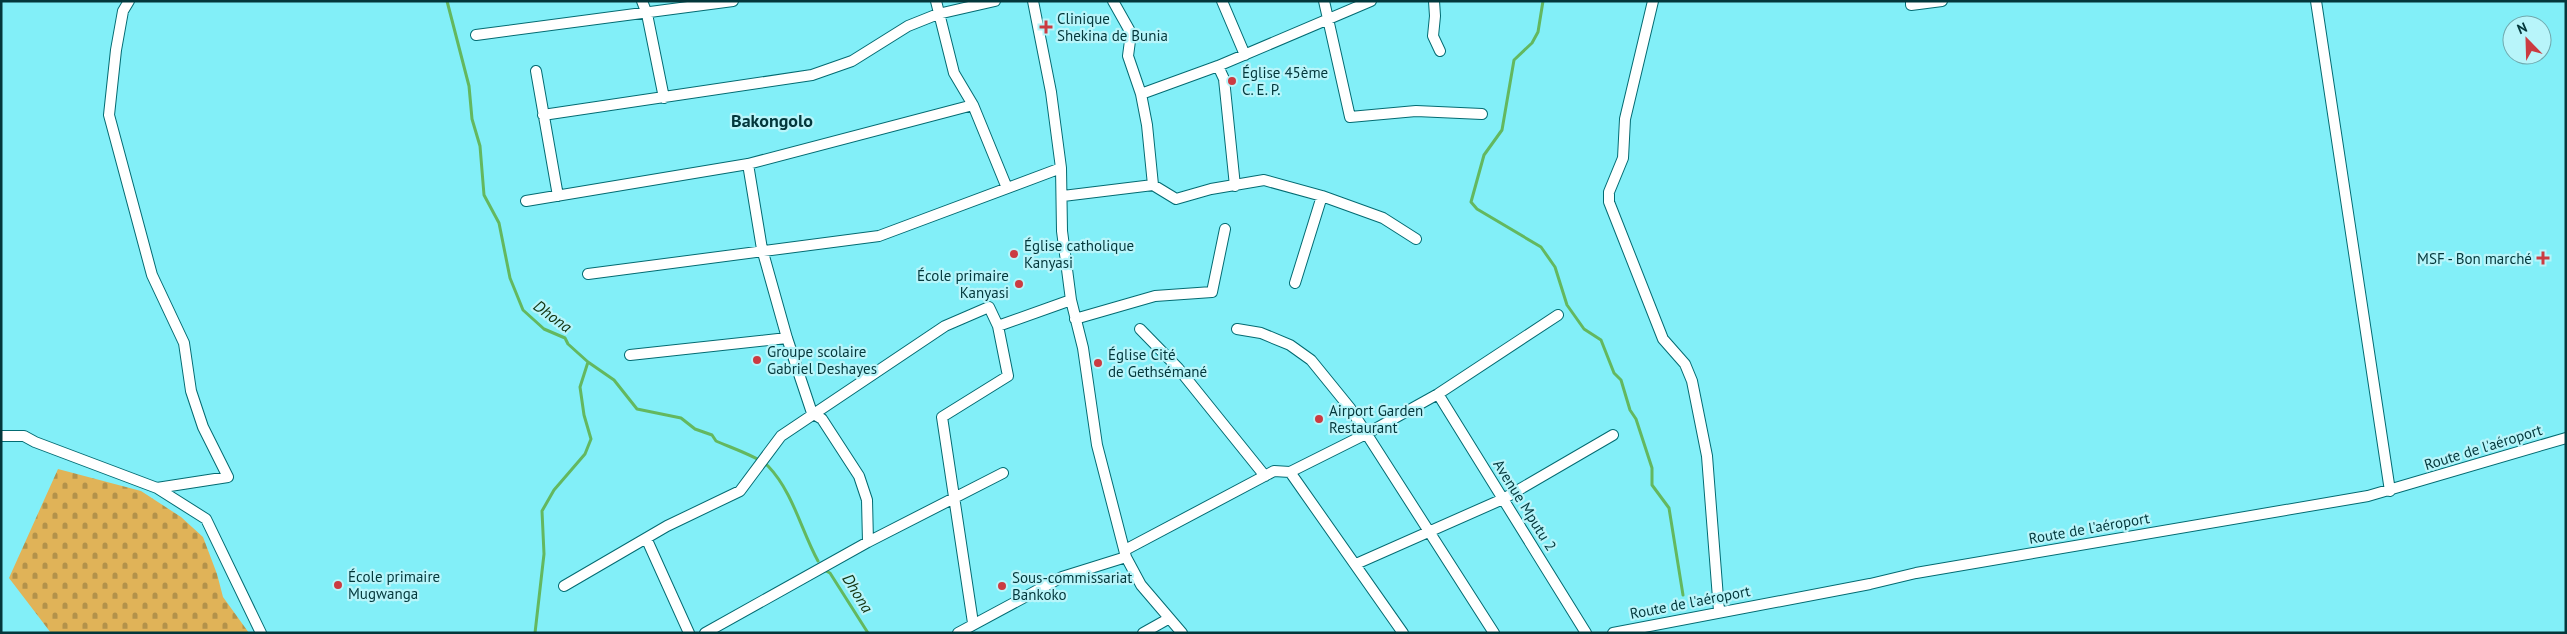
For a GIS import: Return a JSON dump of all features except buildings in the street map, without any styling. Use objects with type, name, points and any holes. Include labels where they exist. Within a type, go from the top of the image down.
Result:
[{"type":"street","points":[[129,1],[121,6],[109,115],[152,275],[184,343],[191,391],[204,427],[228,477],[157,488]]},
{"type":"street","points":[[642,1],[647,14],[664,98]]},
{"type":"street","points":[[476,35],[647,14],[734,1]]},
{"type":"street","points":[[936,1],[954,73],[973,105],[1007,188]]},
{"type":"street","points":[[543,115],[812,76],[852,61],[908,26],[938,14],[995,1]]},
{"type":"street","points":[[1032,1],[1051,92],[1064,196],[1062,231],[1071,300],[1083,348],[1097,445],[1126,553],[1141,585],[1182,633]]},
{"type":"street","points":[[1112,1],[1131,33],[1128,56],[1141,94],[1147,125],[1153,185]]},
{"type":"street","points":[[1222,1],[1245,55]]},
{"type":"street","points":[[1324,1],[1350,117],[1416,111],[1482,114]]},
{"type":"street","points":[[1141,94],[1218,66],[1371,1]]},
{"type":"street","points":[[1434,1],[1433,36],[1440,51]]},
{"type":"street","points":[[1653,1],[1625,119],[1623,158],[1610,192],[1609,202],[1663,339],[1685,364],[1692,381],[1707,456],[1719,611]]},
{"type":"street","points":[[1911,1],[1911,5],[1942,1]]},
{"type":"street","points":[[2316,1],[2390,491]]},
{"type":"street","points":[[1218,66],[1224,79],[1234,186]]},
{"type":"street","points":[[536,71],[558,196]]},
{"type":"street","points":[[526,201],[748,164],[973,105]]},
{"type":"street","points":[[748,164],[762,249],[787,338],[812,413],[822,420],[859,476],[868,500],[868,542]]},
{"type":"street","points":[[588,274],[762,249],[879,236],[1061,168]]},
{"type":"street","points":[[1064,196],[1153,185],[1176,199],[1264,180],[1322,196],[1383,218],[1416,238]]},
{"type":"street","points":[[1295,283],[1322,196]]},
{"type":"street","points":[[1075,319],[1155,296],[1212,292],[1225,229]]},
{"type":"street","points":[[998,326],[1071,300]]},
{"type":"street","points":[[564,586],[646,540],[667,526],[740,491],[781,436],[812,413],[944,326],[989,307],[998,326],[1008,376],[942,417],[973,623]]},
{"type":"street","points":[[958,633],[973,623],[1062,577],[1126,553],[1274,471],[1290,472],[1366,434],[1438,394],[1558,315]]},
{"type":"street","points":[[1140,329],[1178,368],[1265,476]]},
{"type":"street","points":[[1237,329],[1261,333],[1290,345],[1311,360],[1350,408],[1494,633]]},
{"type":"street","points":[[630,355],[787,338]]},
{"type":"street","name":"Avenue Mputu 2","points":[[1438,394],[1586,633]]},
{"type":"street","points":[[1356,564],[1502,499],[1613,435]]},
{"type":"street","points":[[1,436],[24,436],[35,442],[157,488],[206,519],[261,633]]},
{"type":"street","name":"Route de l'aéroport","points":[[1613,633],[1719,611],[1870,584],[1916,573],[2390,491],[2566,438]]},
{"type":"street","points":[[1290,472],[1403,633]]},
{"type":"street","points":[[706,633],[868,542],[1003,473]]},
{"type":"street","points":[[646,540],[689,633]]},
{"type":"street","points":[[1143,633],[1168,618]]},
{"type":"green space","points":[[58,469],[141,491],[181,517],[203,537],[217,574],[223,597],[249,633],[51,633],[9,578]]},
{"type":"waterway","name":"Dhona","points":[[447,1],[469,86],[472,119],[480,146],[484,195],[499,223],[510,278],[523,310],[544,329],[565,338],[568,344],[588,362],[614,380],[637,409],[681,418],[695,429],[712,435],[716,441],[751,456],[768,466],[784,487],[818,561]]},
{"type":"waterway","points":[[1543,1],[1538,32],[1532,43],[1514,60],[1502,130],[1484,155],[1471,202],[1477,209],[1541,247],[1555,267],[1567,305],[1584,329],[1601,340],[1614,373],[1621,380],[1630,410],[1636,419],[1652,468],[1652,485],[1669,508],[1683,595]]},
{"type":"waterway","points":[[535,633],[544,554],[542,511],[554,490],[585,454],[591,439],[584,415],[580,387],[588,362]]},
{"type":"waterway","name":"Dhona","points":[[824,570],[830,573],[868,633]]},
{"type":"place","name":"Clinique Shekina de Bunia","points":[[1046,27]]},
{"type":"place","name":"Église 45ème C. E. P.","points":[[1232,81]]},
{"type":"place","name":"Église catholique Kanyasi","points":[[1014,254]]},
{"type":"place","name":"MSF - Bon marché","points":[[2543,258]]},
{"type":"place","name":"École primaire Kanyasi","points":[[1019,284]]},
{"type":"place","name":"Groupe scolaire Gabriel Deshayes","points":[[757,360]]},
{"type":"place","name":"Église Cité de Gethsémané","points":[[1098,363]]},
{"type":"place","name":"Airport Garden Restaurant","points":[[1319,419]]},
{"type":"place","name":"École primaire Mugwanga","points":[[338,585]]},
{"type":"place","name":"Sous-commissariat Bankoko","points":[[1002,586]]},
{"type":"district","name":"Bakongolo","points":[[772,120]]}]
